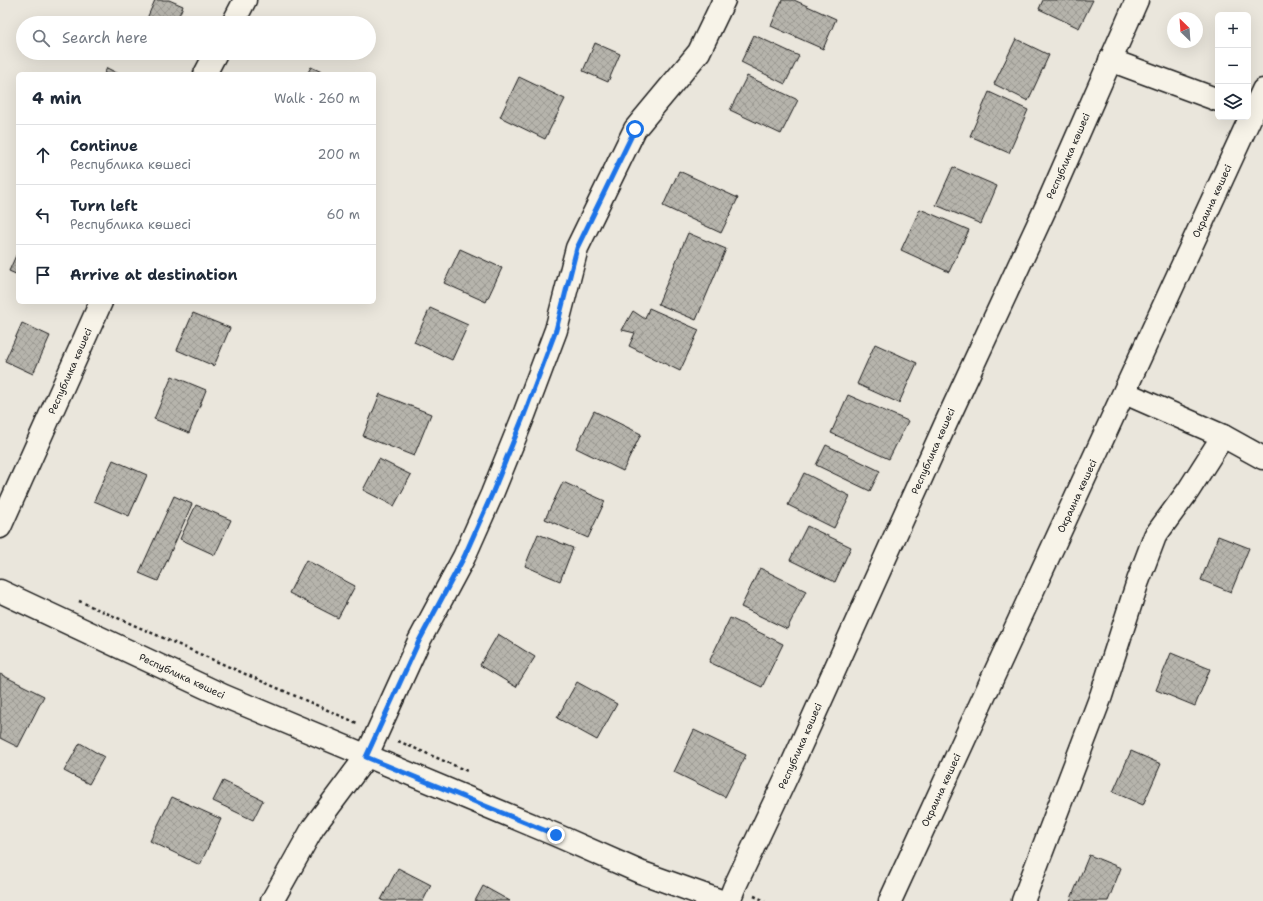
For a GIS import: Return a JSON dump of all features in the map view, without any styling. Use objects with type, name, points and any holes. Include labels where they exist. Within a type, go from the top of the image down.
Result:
[{"type":"street","points":[[237,16],[245,0]]},
{"type":"street","points":[[272,901],[313,828],[366,757],[419,641],[464,557],[492,494],[556,330],[577,248],[635,129],[699,52],[724,0]]},
{"type":"street","name":"Республика көшесі","points":[[729,901],[946,423],[1047,205],[1137,0]]},
{"type":"street","points":[[206,72],[212,60]]},
{"type":"street","points":[[1110,60],[1215,99]]},
{"type":"street","name":"Окраина көшесі","points":[[1251,110],[1263,90]]},
{"type":"street","name":"Окраина көшесі","points":[[890,901],[1125,393],[1246,120]]},
{"type":"street","name":"Республика көшесі","points":[[0,527],[100,304]]},
{"type":"street","points":[[1125,393],[1223,436],[1263,458]]},
{"type":"street","points":[[1023,901],[1101,696],[1138,581],[1155,536],[1188,491],[1223,436]]},
{"type":"street","name":"Республика көшесі","points":[[0,591],[224,696],[366,757],[556,835],[640,872],[721,901]]},
{"type":"building","points":[[155,0],[169,0],[183,6],[179,16],[148,16]]},
{"type":"building","points":[[782,0],[794,0],[836,19],[823,49],[771,26]]},
{"type":"building","points":[[1043,0],[1093,0],[1079,28],[1039,9]]},
{"type":"building","points":[[754,35],[799,56],[785,84],[741,62]]},
{"type":"building","points":[[1016,39],[1049,55],[1028,101],[994,84]]},
{"type":"building","points":[[595,43],[620,54],[608,82],[583,71]]},
{"type":"building","points":[[311,67],[322,72],[308,72]]},
{"type":"building","points":[[107,68],[115,72],[105,72]]},
{"type":"building","points":[[747,76],[798,100],[781,134],[730,110]]},
{"type":"building","points":[[519,77],[565,99],[545,139],[500,117]]},
{"type":"building","points":[[989,92],[1028,110],[1009,153],[970,136]]},
{"type":"building","points":[[953,167],[997,186],[981,224],[936,205]]},
{"type":"building","points":[[679,171],[738,198],[721,233],[663,206]]},
{"type":"building","points":[[920,209],[969,230],[949,272],[901,250]]},
{"type":"building","points":[[688,233],[726,249],[696,320],[658,304]]},
{"type":"building","points":[[460,249],[502,268],[486,302],[444,283]]},
{"type":"building","points":[[16,255],[16,274],[9,271]]},
{"type":"building","points":[[430,308],[468,325],[452,360],[414,342]]},
{"type":"building","points":[[649,308],[699,330],[680,371],[629,346],[635,333],[622,330],[633,311],[645,319]]},
{"type":"building","points":[[193,313],[230,328],[214,366],[177,350]]},
{"type":"building","points":[[22,323],[50,336],[33,374],[5,361]]},
{"type":"building","points":[[875,344],[917,363],[899,403],[857,384]]},
{"type":"building","points":[[172,376],[206,390],[189,433],[154,419]]},
{"type":"building","points":[[380,394],[431,414],[414,456],[363,436]]},
{"type":"building","points":[[848,395],[908,421],[889,459],[831,433]]},
{"type":"building","points":[[594,411],[641,434],[623,471],[576,448]]},
{"type":"building","points":[[826,445],[880,471],[870,491],[816,465]]},
{"type":"building","points":[[379,459],[411,475],[394,506],[363,490]]},
{"type":"building","points":[[113,460],[147,475],[129,516],[94,501]]},
{"type":"building","points":[[804,473],[850,496],[834,528],[788,505]]},
{"type":"building","points":[[563,482],[605,501],[588,538],[545,519]]},
{"type":"building","points":[[174,496],[192,504],[158,581],[139,573]]},
{"type":"building","points":[[196,505],[231,520],[215,555],[180,539]]},
{"type":"building","points":[[807,526],[851,547],[835,582],[790,560]]},
{"type":"building","points":[[538,534],[573,548],[560,581],[525,566]]},
{"type":"building","points":[[1218,536],[1249,548],[1231,592],[1201,580]]},
{"type":"building","points":[[306,560],[355,586],[338,618],[289,593]]},
{"type":"building","points":[[760,568],[806,591],[787,629],[741,607]]},
{"type":"building","points":[[730,618],[783,644],[762,687],[709,662]]},
{"type":"building","points":[[498,634],[535,657],[516,687],[480,665]]},
{"type":"building","points":[[1171,653],[1210,669],[1195,706],[1156,690]]},
{"type":"building","points":[[0,674],[44,696],[18,747],[0,738]]},
{"type":"building","points":[[577,682],[617,704],[597,740],[557,718]]},
{"type":"building","points":[[694,730],[746,755],[725,797],[674,772]]},
{"type":"building","points":[[80,743],[104,757],[89,784],[64,771]]},
{"type":"building","points":[[1131,751],[1161,764],[1143,805],[1113,792]]},
{"type":"building","points":[[223,781],[263,800],[253,820],[213,801]]},
{"type":"building","points":[[172,797],[221,819],[200,865],[150,841]]},
{"type":"building","points":[[1089,855],[1121,868],[1108,901],[1070,901]]},
{"type":"building","points":[[398,868],[431,885],[423,901],[381,900]]},
{"type":"building","points":[[483,886],[510,901],[475,901]]},
{"type":"route","points":[[556,835],[366,757],[419,641],[464,557],[492,494],[556,330],[577,248],[635,129]]}]
